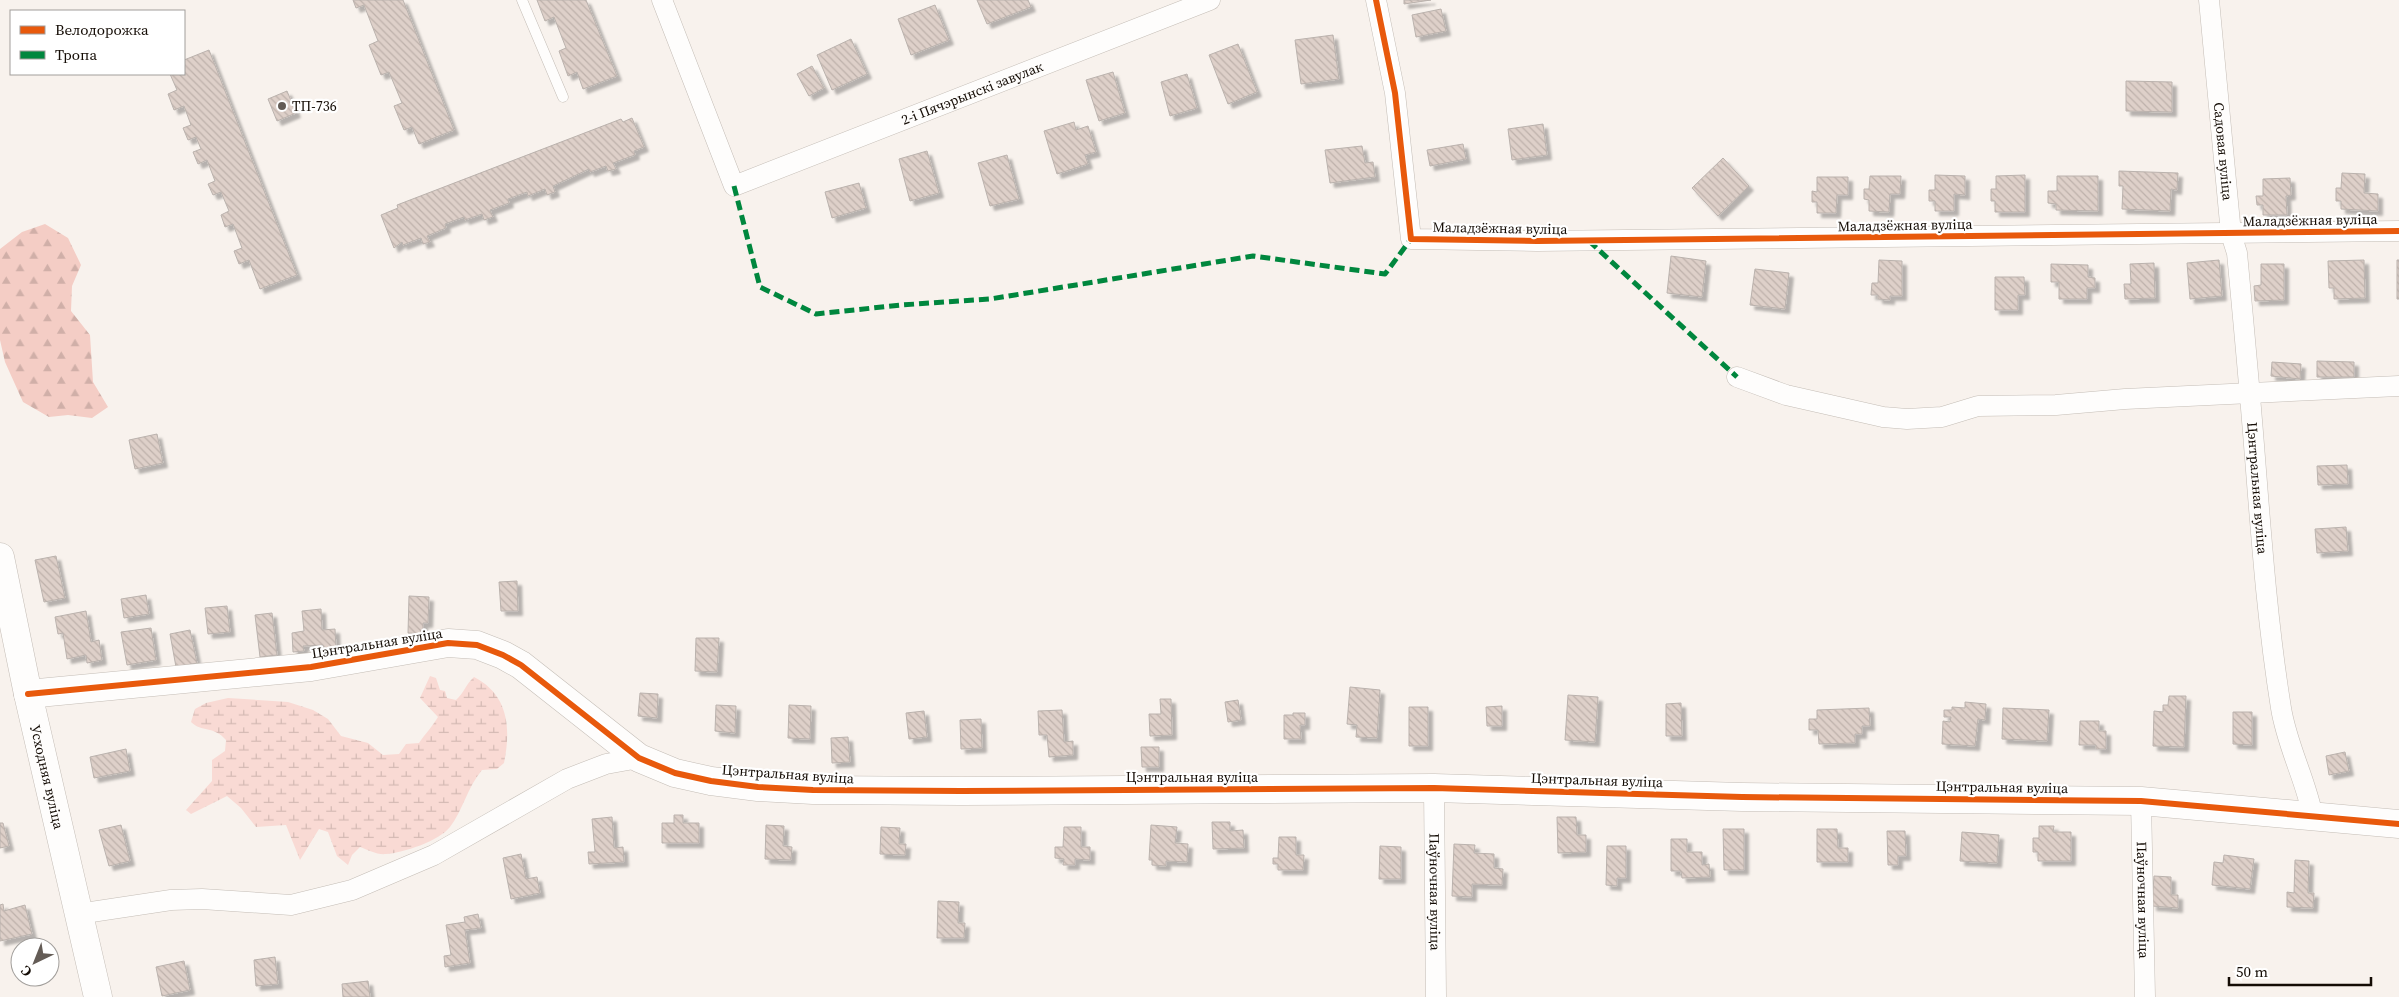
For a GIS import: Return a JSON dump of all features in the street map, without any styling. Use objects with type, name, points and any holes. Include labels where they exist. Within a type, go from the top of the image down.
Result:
[{"type":"street","name":"2-і Пячэрынскі завулак","points":[[662,0],[734,186],[1210,0]]},
{"type":"street","name":"Маладзёжная вуліца","points":[[1376,0],[1395,93],[1411,239],[1537,242],[2399,231]]},
{"type":"street","name":"Садовая вуліца","points":[[2209,0],[2231,234],[2237,253],[2250,393]]},
{"type":"street","points":[[1737,377],[1786,394],[1883,417],[1907,419],[1942,417],[1978,406],[2056,405],[2126,399],[2399,386]]},
{"type":"street","name":"Цэнтральная вуліца","points":[[2250,393],[2263,556],[2282,710],[2288,738],[2309,797],[2312,817]]},
{"type":"street","name":"Усходняя вуліца","points":[[0,557],[28,694],[98,997]]},
{"type":"street","name":"Цэнтральная вуліца","points":[[28,694],[311,667],[448,644],[477,645],[504,655],[521,665],[639,758],[675,773],[712,781],[758,787],[813,790],[1434,788],[1742,797],[2141,801],[2399,824]]},
{"type":"street","points":[[78,914],[171,900],[202,899],[291,904],[352,890],[434,855],[567,779],[606,764],[639,758]]},
{"type":"street","name":"Паўночная вуліца","points":[[1434,788],[1436,997]]},
{"type":"street","name":"Паўночная вуліца","points":[[2141,801],[2145,997]]},
{"type":"lane","points":[[522,0],[563,97]]},
{"type":"green space","points":[[45,224],[68,238],[81,265],[72,286],[71,311],[90,335],[93,382],[108,407],[92,418],[68,415],[49,417],[23,402],[5,362],[0,340],[0,249],[22,232]]},
{"type":"green space","points":[[430,676],[436,678],[440,690],[445,691],[447,698],[456,700],[474,677],[486,684],[501,703],[507,726],[504,763],[497,769],[482,770],[472,784],[450,827],[438,837],[411,849],[386,854],[379,854],[360,847],[352,855],[348,865],[337,856],[328,832],[319,829],[300,860],[286,825],[256,827],[241,808],[227,796],[191,814],[186,810],[212,781],[212,760],[225,751],[226,740],[217,732],[199,727],[191,722],[195,709],[206,703],[228,698],[288,702],[313,710],[328,719],[341,736],[368,743],[383,755],[399,754],[406,744],[419,743],[438,717],[420,698]]},
{"type":"building","points":[[353,0],[403,0],[454,130],[419,144],[412,127],[404,130],[394,106],[402,103],[389,72],[381,75],[369,45],[378,41],[364,5],[356,8]]},
{"type":"building","points":[[537,0],[586,0],[617,76],[583,89],[577,72],[568,76],[559,51],[566,48],[554,17],[545,21]]},
{"type":"building","points":[[977,0],[1028,0],[1031,7],[987,24]]},
{"type":"building","points":[[1404,0],[1431,0],[1404,4]]},
{"type":"building","points":[[935,5],[949,40],[911,55],[898,19]]},
{"type":"building","points":[[1441,9],[1446,31],[1416,37],[1412,15]]},
{"type":"building","points":[[1333,35],[1339,79],[1301,84],[1295,40]]},
{"type":"building","points":[[851,39],[867,74],[832,90],[817,55]]},
{"type":"building","points":[[1238,44],[1257,92],[1228,104],[1209,55]]},
{"type":"building","points":[[209,50],[297,275],[260,289],[249,260],[239,264],[234,251],[242,248],[233,224],[225,227],[221,215],[229,211],[221,192],[213,195],[208,184],[215,181],[207,160],[198,164],[193,152],[201,149],[196,137],[188,140],[183,128],[191,125],[184,106],[174,110],[168,94],[177,90],[170,75],[185,75],[185,60]]},
{"type":"building","points":[[812,66],[824,88],[809,96],[797,74]]},
{"type":"building","points":[[1113,72],[1125,113],[1099,121],[1086,80]]},
{"type":"building","points":[[1187,74],[1197,108],[1170,116],[1161,82]]},
{"type":"building","points":[[2126,81],[2172,82],[2172,112],[2126,111]]},
{"type":"building","name":"ТП-736","points":[[287,91],[296,113],[277,121],[268,99]]},
{"type":"building","points":[[632,118],[644,147],[634,151],[635,155],[613,163],[616,169],[608,171],[606,166],[590,172],[589,169],[553,186],[555,192],[547,195],[545,189],[528,196],[527,192],[508,199],[509,203],[490,210],[493,217],[484,220],[482,214],[465,220],[464,217],[445,224],[446,228],[427,236],[430,242],[423,244],[421,238],[403,245],[402,242],[394,248],[381,215],[398,208],[397,205],[621,119],[623,122]]},
{"type":"building","points":[[1074,122],[1076,130],[1088,126],[1096,152],[1085,155],[1088,164],[1057,174],[1044,131]]},
{"type":"building","points":[[1543,124],[1547,155],[1512,160],[1508,129]]},
{"type":"building","points":[[1463,144],[1466,159],[1430,166],[1427,150]]},
{"type":"building","points":[[1362,146],[1365,163],[1373,162],[1375,177],[1330,183],[1325,150]]},
{"type":"building","points":[[927,151],[939,193],[910,201],[899,159]]},
{"type":"building","points":[[1007,155],[1019,199],[990,206],[978,163]]},
{"type":"building","points":[[1723,158],[1749,186],[1718,216],[1692,188]]},
{"type":"building","points":[[2119,171],[2178,173],[2177,190],[2171,189],[2170,211],[2122,209],[2123,186],[2119,186]]},
{"type":"building","points":[[2342,173],[2365,174],[2364,193],[2378,194],[2378,211],[2341,209],[2341,201],[2336,201],[2336,188],[2341,188]]},
{"type":"building","points":[[1935,175],[1965,176],[1965,195],[1954,194],[1954,211],[1935,211],[1935,201],[1929,201],[1929,190],[1935,190]]},
{"type":"building","points":[[2025,175],[2025,212],[1995,212],[1995,201],[1991,201],[1991,189],[1996,189],[1996,176]]},
{"type":"building","points":[[1870,176],[1901,176],[1900,194],[1890,194],[1889,212],[1869,211],[1869,200],[1864,199],[1864,189],[1869,189]]},
{"type":"building","points":[[2057,176],[2098,176],[2098,211],[2056,210],[2056,204],[2048,203],[2048,191],[2057,191]]},
{"type":"building","points":[[1817,177],[1848,177],[1848,195],[1837,195],[1836,213],[1817,213],[1817,202],[1812,202],[1812,191],[1817,192]]},
{"type":"building","points":[[2290,178],[2291,195],[2286,196],[2287,215],[2263,215],[2263,205],[2257,205],[2256,196],[2263,196],[2263,179]]},
{"type":"building","points":[[859,183],[866,208],[832,218],[825,192]]},
{"type":"building","points":[[1671,256],[1706,261],[1702,297],[1667,293]]},
{"type":"building","points":[[1879,260],[1902,261],[1902,296],[1890,296],[1890,300],[1878,299],[1878,295],[1871,295],[1872,283],[1878,283]]},
{"type":"building","points":[[2219,260],[2222,296],[2190,299],[2187,263]]},
{"type":"building","points":[[2364,260],[2365,298],[2334,299],[2334,288],[2329,288],[2328,261]]},
{"type":"building","points":[[2397,260],[2399,260],[2399,299],[2397,299]]},
{"type":"building","points":[[2154,263],[2155,298],[2125,299],[2124,284],[2131,284],[2130,264]]},
{"type":"building","points":[[2051,264],[2088,265],[2088,277],[2095,278],[2095,288],[2087,288],[2087,299],[2059,299],[2059,282],[2051,282]]},
{"type":"building","points":[[2261,264],[2284,264],[2284,300],[2255,301],[2254,286],[2261,285]]},
{"type":"building","points":[[1755,269],[1789,273],[1785,309],[1750,305]]},
{"type":"building","points":[[1995,277],[2024,277],[2025,295],[2018,295],[2018,310],[1995,310]]},
{"type":"building","points":[[2317,361],[2354,362],[2354,377],[2317,377]]},
{"type":"building","points":[[2272,362],[2301,364],[2300,379],[2271,376]]},
{"type":"building","points":[[157,434],[163,463],[135,469],[129,440]]},
{"type":"building","points":[[2347,465],[2348,484],[2318,485],[2317,466]]},
{"type":"building","points":[[2346,527],[2348,551],[2317,553],[2315,529]]},
{"type":"building","points":[[56,556],[65,598],[44,602],[35,560]]},
{"type":"building","points":[[517,581],[518,611],[501,611],[499,582]]},
{"type":"building","points":[[146,595],[149,614],[124,618],[121,599]]},
{"type":"building","points":[[409,596],[429,597],[428,623],[423,623],[423,634],[408,633]]},
{"type":"building","points":[[227,606],[230,632],[208,634],[205,608]]},
{"type":"building","points":[[321,609],[322,630],[335,629],[336,648],[324,649],[323,645],[303,646],[304,651],[293,652],[292,633],[304,631],[302,611]]},
{"type":"building","points":[[86,611],[91,642],[99,640],[102,660],[87,663],[86,655],[67,659],[63,633],[58,634],[55,617]]},
{"type":"building","points":[[272,613],[277,655],[260,657],[255,615]]},
{"type":"building","points":[[151,628],[156,660],[127,665],[121,632]]},
{"type":"building","points":[[190,630],[197,663],[176,667],[170,634]]},
{"type":"building","points":[[696,638],[719,638],[717,672],[695,671]]},
{"type":"building","points":[[1350,687],[1380,690],[1377,738],[1356,737],[1357,725],[1347,724]]},
{"type":"building","points":[[640,693],[658,694],[657,718],[638,716]]},
{"type":"building","points":[[1568,695],[1598,697],[1595,742],[1565,740]]},
{"type":"building","points":[[2169,696],[2186,696],[2184,747],[2153,746],[2154,711],[2163,712],[2163,705],[2168,705]]},
{"type":"building","points":[[1160,699],[1171,699],[1172,735],[1150,736],[1149,714],[1161,714]]},
{"type":"building","points":[[1238,700],[1241,720],[1228,722],[1225,702]]},
{"type":"building","points":[[1965,702],[1986,704],[1985,720],[1978,719],[1975,746],[1942,744],[1943,721],[1950,722],[1951,717],[1944,717],[1944,710],[1952,710],[1952,707],[1965,708]]},
{"type":"building","points":[[1681,703],[1682,736],[1666,736],[1666,704]]},
{"type":"building","points":[[716,705],[736,706],[735,733],[715,731]]},
{"type":"building","points":[[789,705],[811,706],[810,739],[788,738]]},
{"type":"building","points":[[1502,706],[1502,726],[1487,726],[1486,707]]},
{"type":"building","points":[[1409,707],[1428,707],[1428,746],[1409,746]]},
{"type":"building","points":[[1869,708],[1870,726],[1862,726],[1862,734],[1855,734],[1855,743],[1819,744],[1818,730],[1809,730],[1809,719],[1817,719],[1817,710]]},
{"type":"building","points":[[2003,708],[2049,710],[2047,741],[2002,739]]},
{"type":"building","points":[[1062,710],[1064,742],[1073,741],[1073,755],[1049,757],[1047,735],[1039,735],[1038,711]]},
{"type":"building","points":[[924,711],[927,737],[909,739],[906,713]]},
{"type":"building","points":[[2233,712],[2252,712],[2252,745],[2233,744]]},
{"type":"building","points":[[1293,713],[1305,713],[1305,725],[1300,725],[1301,739],[1284,739],[1284,715],[1293,715]]},
{"type":"building","points":[[981,719],[982,748],[961,749],[960,720]]},
{"type":"building","points":[[2080,721],[2099,721],[2099,731],[2106,731],[2106,749],[2096,749],[2096,745],[2079,745]]},
{"type":"building","points":[[848,737],[850,762],[832,763],[831,738]]},
{"type":"building","points":[[1141,747],[1159,747],[1159,767],[1142,767]]},
{"type":"building","points":[[126,749],[130,771],[94,778],[90,757]]},
{"type":"building","points":[[2345,752],[2349,771],[2329,775],[2326,756]]},
{"type":"building","points":[[674,815],[683,815],[683,823],[699,823],[699,843],[662,843],[662,823],[674,823]]},
{"type":"building","points":[[612,817],[614,848],[623,847],[624,862],[589,864],[588,852],[595,852],[592,819]]},
{"type":"building","points":[[1557,817],[1576,817],[1577,835],[1586,835],[1586,852],[1558,853]]},
{"type":"building","points":[[1212,822],[1230,822],[1230,831],[1243,830],[1244,848],[1213,849]]},
{"type":"building","points":[[0,823],[3,823],[9,846],[0,848]]},
{"type":"building","points":[[121,825],[130,861],[109,866],[99,830]]},
{"type":"building","points":[[766,825],[784,826],[783,846],[792,847],[791,860],[765,859]]},
{"type":"building","points":[[1151,825],[1177,827],[1175,843],[1188,844],[1187,862],[1166,861],[1166,866],[1152,865],[1152,860],[1149,860]]},
{"type":"building","points":[[2039,826],[2054,826],[2053,832],[2071,832],[2071,861],[2038,861],[2038,852],[2033,852],[2033,838],[2039,838]]},
{"type":"building","points":[[881,827],[900,828],[899,844],[906,844],[905,855],[880,854]]},
{"type":"building","points":[[1064,827],[1081,827],[1081,847],[1090,847],[1090,860],[1075,859],[1075,865],[1063,865],[1064,859],[1055,858],[1055,847],[1063,847]]},
{"type":"building","points":[[1723,829],[1744,829],[1744,870],[1724,870]]},
{"type":"building","points":[[1817,829],[1837,829],[1838,848],[1848,848],[1848,862],[1817,862]]},
{"type":"building","points":[[1887,831],[1905,831],[1906,856],[1898,856],[1898,865],[1888,865]]},
{"type":"building","points":[[1962,832],[1999,835],[1997,863],[1960,861]]},
{"type":"building","points":[[1279,837],[1296,837],[1296,855],[1304,855],[1303,870],[1278,870],[1278,864],[1273,864],[1273,858],[1278,858]]},
{"type":"building","points":[[1671,839],[1687,839],[1687,852],[1702,852],[1702,865],[1709,864],[1710,877],[1682,878],[1681,871],[1671,871]]},
{"type":"building","points":[[1454,844],[1475,845],[1474,853],[1494,854],[1494,868],[1503,869],[1502,885],[1472,884],[1472,897],[1452,896]]},
{"type":"building","points":[[1380,846],[1401,847],[1401,879],[1379,879]]},
{"type":"building","points":[[1607,846],[1626,846],[1626,878],[1617,878],[1617,886],[1606,885]]},
{"type":"building","points":[[521,854],[526,879],[537,877],[540,893],[511,899],[503,858]]},
{"type":"building","points":[[2224,855],[2254,859],[2250,889],[2212,885],[2214,862],[2223,863]]},
{"type":"building","points":[[2295,860],[2309,861],[2308,893],[2314,893],[2313,908],[2287,907],[2287,892],[2294,893]]},
{"type":"building","points":[[2154,876],[2171,877],[2171,895],[2178,895],[2178,908],[2152,906]]},
{"type":"building","points":[[938,901],[959,902],[958,923],[965,923],[964,938],[937,938]]},
{"type":"building","points":[[3,904],[4,911],[25,905],[32,934],[10,937],[10,939],[0,941],[0,905]]},
{"type":"building","points":[[478,914],[481,928],[465,930],[470,963],[445,967],[444,956],[451,955],[446,925],[465,922],[464,917]]},
{"type":"building","points":[[275,957],[278,984],[256,986],[254,960]]},
{"type":"building","points":[[184,961],[190,990],[162,996],[156,967]]},
{"type":"building","points":[[368,981],[370,997],[343,997],[342,984]]},
{"type":"marked path","points":[[734,186],[760,287],[816,314],[901,305],[990,299],[1253,256],[1385,274],[1411,239]]},
{"type":"marked path","points":[[1589,241],[1737,377]]},
{"type":"cycle path","points":[[1376,0],[1395,93],[1411,239],[1537,241],[2399,231]]},
{"type":"cycle path","points":[[28,694],[311,667],[448,643],[477,645],[503,655],[521,665],[639,758],[675,773],[711,781],[758,787],[813,790],[961,791],[1434,788],[1742,797],[2141,801],[2399,824]]},
{"type":"place","name":"ТП-736","points":[[282,106]]}]
